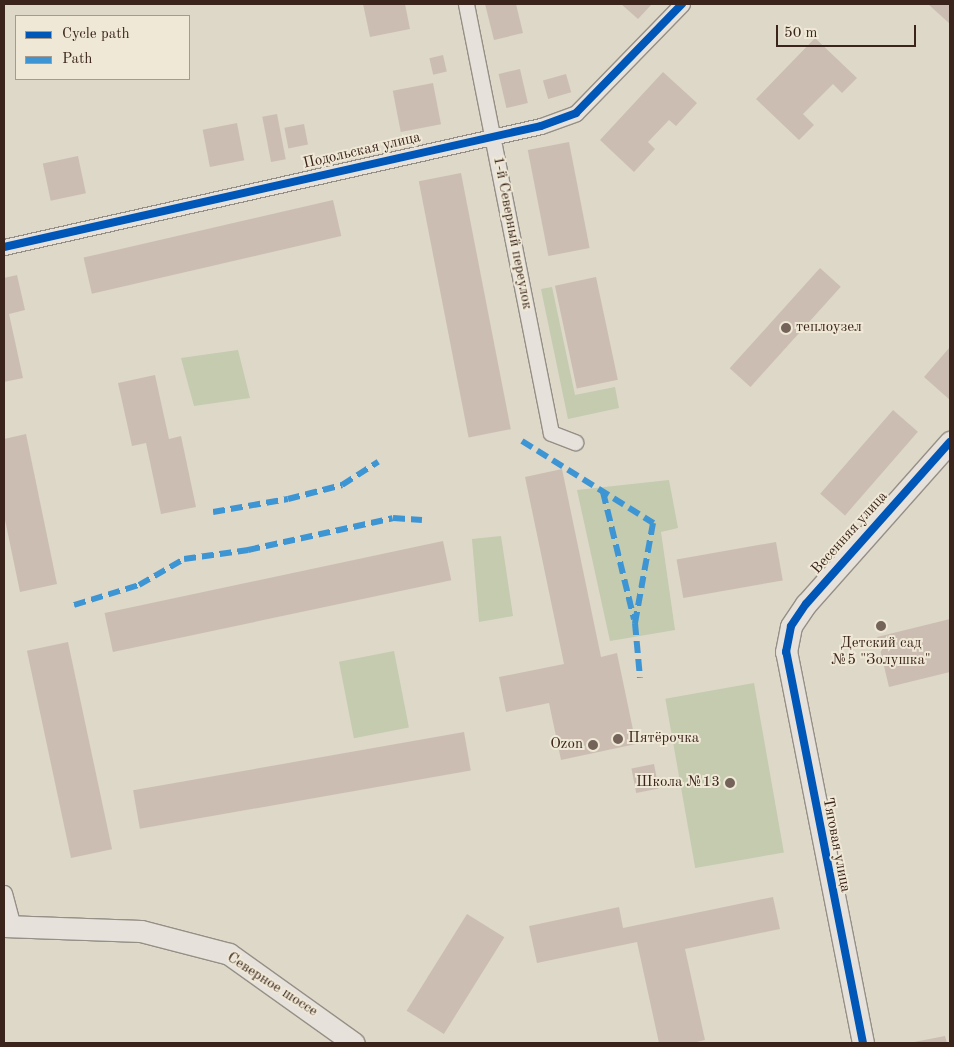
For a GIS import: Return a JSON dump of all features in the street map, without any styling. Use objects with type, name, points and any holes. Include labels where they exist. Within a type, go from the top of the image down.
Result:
[{"type":"street","name":"1-й Северный переулок","points":[[466,4],[494,136],[551,433],[575,442]]},
{"type":"street","name":"Подольская улица","points":[[4,247],[541,126],[576,113],[682,4]]},
{"type":"street","name":"Весенняя улица","points":[[786,652],[791,626],[806,604],[950,442]]},
{"type":"street","name":"Тяговая улица","points":[[786,652],[862,1043]]},
{"type":"street","points":[[4,893],[8,926]]},
{"type":"street","name":"Северное шоссе","points":[[8,926],[141,931],[229,954],[354,1043]]},
{"type":"green space","points":[[552,287],[575,395],[615,387],[619,408],[568,419],[541,289]]},
{"type":"green space","points":[[238,350],[250,398],[194,406],[181,358]]},
{"type":"green space","points":[[669,480],[678,528],[661,532],[675,630],[610,641],[577,490]]},
{"type":"green space","points":[[501,536],[513,616],[479,622],[472,539]]},
{"type":"green space","points":[[394,651],[409,728],[354,738],[339,662]]},
{"type":"green space","points":[[754,683],[784,852],[695,868],[665,699]]},
{"type":"building","points":[[363,4],[405,4],[410,29],[370,37]]},
{"type":"building","points":[[485,4],[516,4],[523,33],[494,40]]},
{"type":"building","points":[[621,4],[652,4],[638,19]]},
{"type":"building","points":[[928,4],[950,4],[950,24]]},
{"type":"building","points":[[815,38],[857,78],[842,93],[833,84],[803,114],[814,125],[799,140],[756,99]]},
{"type":"building","points":[[443,55],[447,72],[433,75],[429,58]]},
{"type":"building","points":[[520,69],[528,103],[506,108],[499,74]]},
{"type":"building","points":[[663,72],[697,103],[676,126],[669,120],[648,142],[655,149],[634,172],[600,140]]},
{"type":"building","points":[[566,74],[571,92],[548,99],[543,81]]},
{"type":"building","points":[[433,83],[441,124],[401,132],[393,91]]},
{"type":"building","points":[[277,114],[286,159],[271,162],[262,117]]},
{"type":"building","points":[[237,123],[244,160],[210,167],[203,130]]},
{"type":"building","points":[[304,124],[308,145],[288,148],[284,128]]},
{"type":"building","points":[[569,142],[590,248],[548,256],[528,150]]},
{"type":"building","points":[[78,156],[86,193],[51,201],[43,163]]},
{"type":"building","points":[[461,173],[511,429],[469,437],[419,181]]},
{"type":"building","points":[[333,200],[341,236],[92,294],[84,258]]},
{"type":"building","name":"теплоузел","points":[[820,268],[841,287],[750,387],[730,368]]},
{"type":"building","points":[[17,275],[25,310],[9,314],[23,378],[4,382],[4,278]]},
{"type":"building","points":[[596,277],[618,380],[577,388],[555,286]]},
{"type":"building","points":[[950,347],[950,400],[924,377]]},
{"type":"building","points":[[155,375],[169,439],[181,436],[196,507],[161,514],[146,443],[132,446],[118,383]]},
{"type":"building","points":[[893,410],[918,432],[845,515],[820,494]]},
{"type":"building","points":[[26,434],[57,584],[20,592],[4,515],[4,439]]},
{"type":"building","points":[[562,469],[601,657],[617,653],[636,744],[561,760],[549,703],[506,712],[499,677],[564,664],[525,477]]},
{"type":"building","points":[[443,541],[451,580],[113,652],[105,613]]},
{"type":"building","points":[[776,542],[783,580],[683,598],[677,560]]},
{"type":"building","points":[[950,619],[950,672],[889,687],[877,637]]},
{"type":"building","points":[[68,642],[112,849],[71,858],[27,651]]},
{"type":"building","points":[[464,732],[471,770],[140,829],[133,790]]},
{"type":"building","points":[[654,764],[659,789],[636,793],[631,768]]},
{"type":"building","points":[[773,897],[780,929],[685,949],[705,1040],[692,1043],[659,1043],[637,942],[537,963],[529,926],[619,907],[623,928]]},
{"type":"building","points":[[467,914],[504,937],[444,1034],[407,1011]]},
{"type":"building","points":[[945,1036],[947,1043],[914,1043],[914,1042]]},
{"type":"marked path","points":[[522,441],[653,523],[635,623],[640,678]]},
{"type":"marked path","points":[[213,512],[288,499],[342,485],[378,462]]},
{"type":"marked path","points":[[603,492],[634,619]]},
{"type":"marked path","points":[[74,605],[139,585],[184,559],[248,550],[393,518],[422,520]]},
{"type":"cycle path","points":[[4,247],[541,126],[576,113],[682,4]]},
{"type":"cycle path","points":[[863,1043],[786,652],[791,626],[806,604],[950,442]]},
{"type":"place","name":"теплоузел","points":[[786,328]]},
{"type":"place","name":"Детский сад №5 \"Золушка\"","points":[[881,626]]},
{"type":"place","name":"Пятёрочка","points":[[618,739]]},
{"type":"place","name":"Ozon","points":[[593,745]]},
{"type":"place","name":"Школа №13","points":[[730,783]]}]
